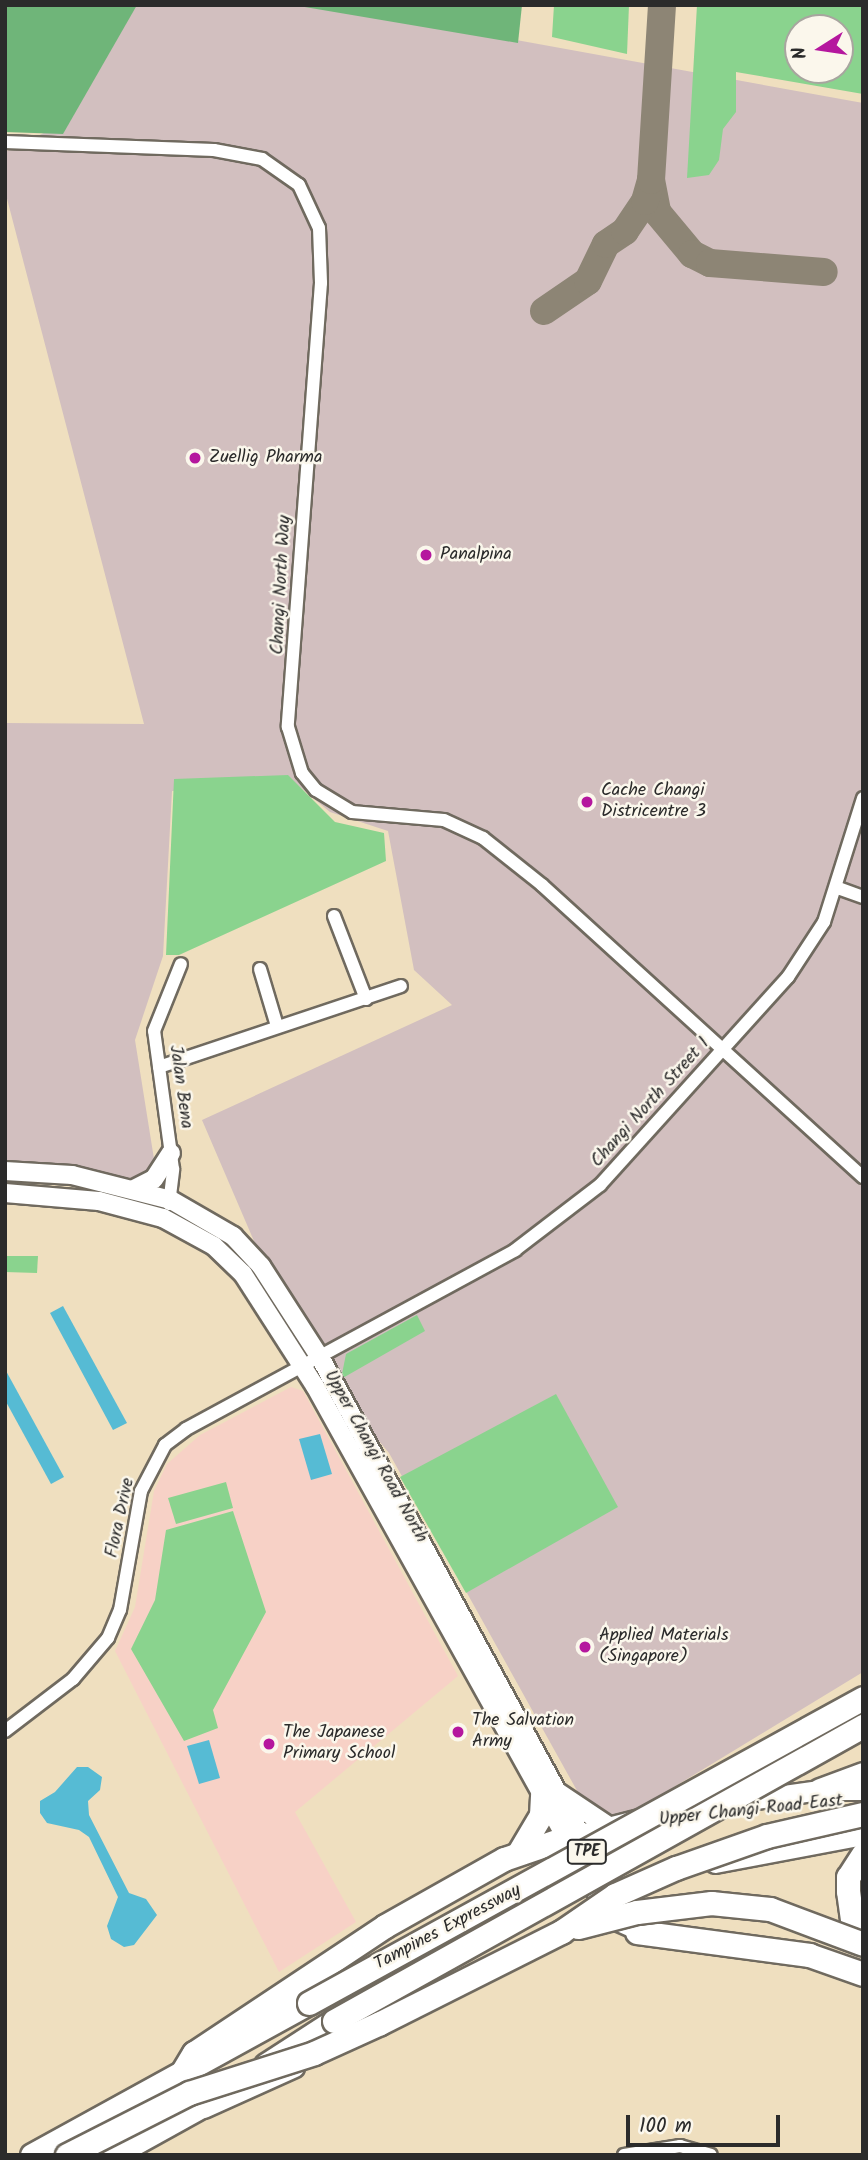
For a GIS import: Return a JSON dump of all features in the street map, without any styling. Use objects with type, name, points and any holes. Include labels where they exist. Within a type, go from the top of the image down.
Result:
[{"type":"highway","name":"Tampines Expressway","points":[[32,2155],[863,1698]]},
{"type":"highway","name":"Tampines Expressway","points":[[113,2155],[203,2106],[334,2021],[863,1726]]},
{"type":"highway","points":[[820,1790],[863,1774]]},
{"type":"highway","points":[[519,1852],[550,1794]]},
{"type":"highway","points":[[562,1930],[615,1895],[676,1868],[767,1836],[863,1814]]},
{"type":"highway","points":[[183,2071],[194,2053],[385,1926],[519,1852],[572,1835]]},
{"type":"highway","points":[[863,1854],[848,1877],[848,1891],[853,1928],[863,1942]]},
{"type":"highway","points":[[203,2106],[380,2023],[562,1930],[612,1900],[614,1917],[650,1933]]},
{"type":"highway","points":[[562,1930],[637,1912],[710,1903],[770,1909],[863,1942]]},
{"type":"highway","points":[[562,1930],[650,1933],[808,1955],[863,1974]]},
{"type":"highway","points":[[67,2155],[189,2094],[314,2053],[380,2023]]},
{"type":"highway","points":[[137,2155],[190,2127],[225,2098]]},
{"type":"main road","name":"Upper Changi Road East","points":[[572,1835],[605,1824],[820,1790],[863,1790]]},
{"type":"main road","points":[[550,1794],[605,1824]]},
{"type":"main road","name":"Upper Changi Road East","points":[[640,1818],[658,1822],[863,1799]]},
{"type":"main road","name":"Upper Changi Road East","points":[[612,1900],[698,1867],[863,1835]]},
{"type":"street","name":"Changi North Way","points":[[5,142],[214,150],[262,159],[299,186],[319,228],[321,283],[288,727],[302,773],[324,796],[352,812],[444,820],[468,828],[542,885],[721,1051],[863,1177]]},
{"type":"street","name":"Changi North Street 1","points":[[321,1359],[515,1250],[575,1205],[640,1145],[788,977],[824,922],[838,888],[863,798]]},
{"type":"street","points":[[838,888],[863,897]]},
{"type":"street","points":[[334,916],[366,999]]},
{"type":"street","name":"Jalan Bena","points":[[163,1218],[171,1200],[171,1153],[156,1023],[181,964]]},
{"type":"street","points":[[260,969],[277,1026]]},
{"type":"street","points":[[159,1067],[401,986]]},
{"type":"street","points":[[134,1189],[153,1179],[171,1153]]},
{"type":"street","name":"Upper Changi Road North","points":[[5,1171],[72,1175],[171,1200],[236,1240],[280,1292],[321,1359],[572,1835],[612,1900]]},
{"type":"street","name":"Upper Changi Road North","points":[[5,1193],[99,1201],[163,1218],[214,1246],[243,1274],[304,1367],[550,1794]]},
{"type":"street","name":"Flora Drive","points":[[5,1731],[73,1679],[108,1638],[120,1610],[141,1491],[165,1445],[186,1429],[321,1359]]},
{"type":"street","points":[[624,2155],[680,2146],[711,2155]]},
{"type":"shaded area","points":[[128,5],[324,5],[863,103],[863,1672],[600,1832],[389,1453],[299,1346],[202,1120],[452,1005],[414,970],[388,831],[330,812],[295,783],[172,791],[163,956],[135,1040],[158,1184],[5,1168],[5,723],[144,724],[5,191],[5,152],[58,126]]},
{"type":"shaded area","name":"The Japanese Primary School","points":[[291,1387],[303,1391],[458,1676],[295,1812],[356,1922],[279,1972],[115,1651],[135,1607],[154,1491],[167,1464],[200,1435]]},
{"type":"green space","points":[[5,5],[137,5],[63,134],[5,132]]},
{"type":"green space","points":[[293,5],[522,5],[518,43]]},
{"type":"green space","points":[[554,5],[629,5],[627,54],[552,37]]},
{"type":"green space","points":[[697,5],[863,5],[863,94],[805,84],[854,84],[854,14],[784,14],[784,80],[736,72],[736,112],[723,129],[719,160],[709,175],[687,178]]},
{"type":"green space","points":[[288,775],[335,822],[384,833],[386,861],[179,955],[166,955],[174,779]]},
{"type":"green space","points":[[5,1256],[38,1256],[37,1273],[5,1272]]},
{"type":"green space","points":[[417,1315],[425,1331],[341,1379],[346,1354]]},
{"type":"green space","points":[[556,1394],[618,1507],[466,1593],[400,1477]]},
{"type":"green space","points":[[226,1482],[233,1508],[176,1524],[168,1498]]},
{"type":"green space","points":[[233,1511],[266,1612],[213,1710],[218,1728],[184,1741],[131,1649],[155,1600],[166,1530]]},
{"type":"water","points":[[63,1306],[127,1423],[113,1430],[50,1313]]},
{"type":"water","points":[[5,1369],[64,1477],[51,1484],[5,1400]]},
{"type":"water","points":[[320,1434],[332,1474],[311,1480],[299,1439]]},
{"type":"water","points":[[209,1740],[220,1778],[199,1784],[187,1746]]},
{"type":"water","points":[[77,1767],[88,1767],[102,1777],[100,1790],[88,1801],[89,1815],[129,1893],[146,1899],[157,1915],[134,1945],[124,1947],[111,1939],[107,1926],[118,1897],[89,1837],[79,1830],[47,1823],[40,1813],[40,1801],[55,1792]]},
{"type":"taxiway","points":[[544,311],[588,281],[606,244],[625,231],[645,201],[651,180],[662,5]]},
{"type":"taxiway","points":[[651,180],[657,212],[692,254],[710,263],[824,272]]},
{"type":"place","name":"Zuellig Pharma","points":[[195,458]]},
{"type":"place","name":"Panalpina","points":[[426,555]]},
{"type":"place","name":"Cache Changi Districentre 3","points":[[587,802]]},
{"type":"place","name":"Applied Materials (Singapore)","points":[[585,1647]]},
{"type":"place","name":"The Salvation Army","points":[[458,1732]]},
{"type":"place","name":"The Japanese Primary School","points":[[269,1744]]}]
